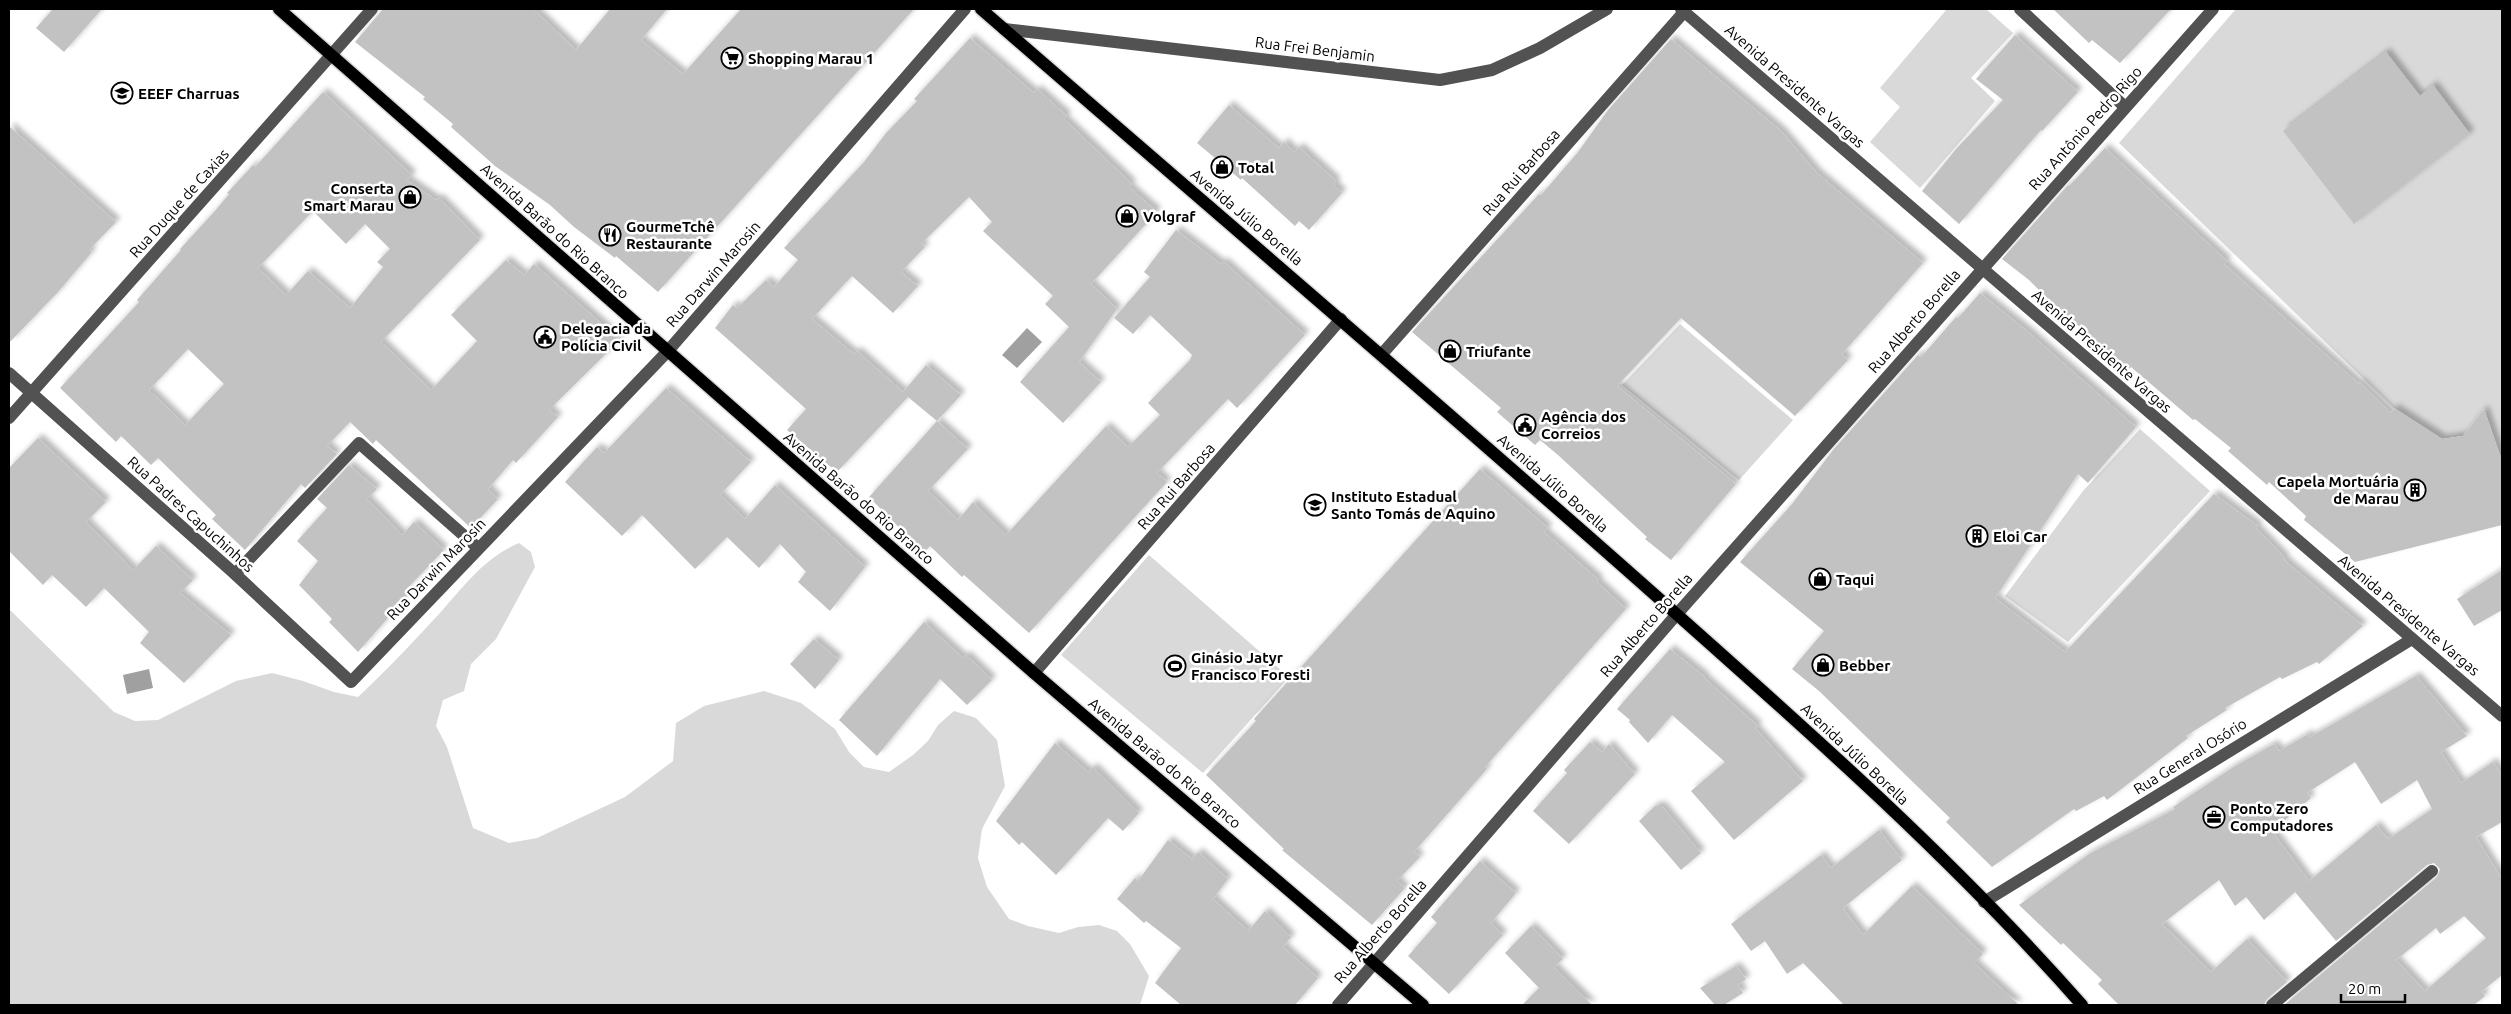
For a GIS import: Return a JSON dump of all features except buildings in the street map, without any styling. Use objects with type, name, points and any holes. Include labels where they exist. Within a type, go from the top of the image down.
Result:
[{"type":"main road","name":"Avenida Barão do Rio Branco","points":[[279,9],[1034,673],[1423,1005]]},
{"type":"main road","name":"Avenida Júlio Borella","points":[[981,9],[1382,354],[1676,614],[1871,790],[1984,902],[2077,1003]]},
{"type":"street","name":"Rua Duque de Caxias","points":[[9,418],[372,9]]},
{"type":"street","name":"Rua Darwin Marosin","points":[[351,682],[667,352],[965,9]]},
{"type":"street","name":"Rua Frei Benjamin","points":[[1004,28],[1440,80],[1492,70],[1540,48],[1607,9]]},
{"type":"street","points":[[2020,9],[2125,107]]},
{"type":"street","name":"Rua Antônio Pedro Rigo","points":[[1981,269],[2213,9]]},
{"type":"street","name":"Avenida Presidente Vargas","points":[[1683,10],[1981,269],[2502,716]]},
{"type":"street","name":"Rua Rui Barbosa","points":[[1382,354],[1683,10]]},
{"type":"street","name":"Rua Alberto Borella","points":[[1338,1005],[1676,614],[1981,269]]},
{"type":"street","name":"Rua Rui Barbosa","points":[[1034,673],[1341,319]]},
{"type":"street","name":"Rua Padres Capuchinhos","points":[[9,373],[235,574],[351,682]]},
{"type":"street","points":[[235,574],[359,443],[478,548]]},
{"type":"street","name":"Rua General Osório","points":[[1984,902],[2412,639]]},
{"type":"street","points":[[2272,1005],[2432,871]]},
{"type":"shaded area","points":[[1947,9],[1986,9],[2013,33],[1971,78],[1995,101],[1920,188],[1870,142],[1900,107],[1880,88]]},
{"type":"shaded area","points":[[2236,9],[2502,9],[2502,461],[2484,409],[2463,436],[2442,439],[2394,408],[2119,143]]},
{"type":"shaded area","points":[[1680,324],[1793,420],[1739,480],[1622,385]]},
{"type":"shaded area","points":[[1027,328],[1042,342],[1017,368],[1002,355]]},
{"type":"shaded area","points":[[2140,429],[2210,491],[2068,642],[2005,596],[2083,491]]},
{"type":"shaded area","points":[[519,543],[531,552],[535,567],[496,639],[471,664],[464,691],[443,700],[436,726],[447,747],[473,828],[509,843],[537,838],[625,797],[673,761],[676,723],[704,706],[764,691],[801,703],[835,729],[849,752],[864,767],[889,772],[913,755],[928,741],[938,725],[954,711],[976,718],[997,740],[1005,786],[982,829],[978,858],[987,887],[1009,919],[1028,926],[1059,933],[1078,927],[1099,925],[1117,931],[1130,944],[1149,976],[1140,1005],[9,1005],[9,609],[114,712],[135,721],[158,720],[236,681],[272,673],[334,692],[358,697],[410,645],[485,564]]},
{"type":"shaded area","name":"Ginásio Jatyr Francisco Foresti","points":[[1149,555],[1289,677],[1203,773],[1061,655]]},
{"type":"shaded area","points":[[149,669],[153,688],[127,694],[123,675]]},
{"type":"place","name":"Shopping Marau 1","points":[[732,58]]},
{"type":"place","name":"EEEF Charruas","points":[[122,93]]},
{"type":"place","name":"Total","points":[[1222,167]]},
{"type":"place","name":"Conserta Smart Marau","points":[[410,197]]},
{"type":"place","name":"Volgraf","points":[[1127,216]]},
{"type":"place","name":"GourmeTchê Restaurante","points":[[610,235]]},
{"type":"place","name":"Delegacia da Polícia Civil","points":[[545,337]]},
{"type":"place","name":"Triufante","points":[[1450,351]]},
{"type":"place","name":"Agência dos Correios","points":[[1525,425]]},
{"type":"place","name":"Capela Mortuária de Marau","points":[[2415,490]]},
{"type":"place","name":"Instituto Estadual Santo Tomás de Aquino","points":[[1315,505]]},
{"type":"place","name":"Eloi Car","points":[[1977,536]]},
{"type":"place","name":"Taqui","points":[[1820,579]]},
{"type":"place","name":"Bebber","points":[[1823,665]]},
{"type":"place","name":"Ginásio Jatyr Francisco Foresti","points":[[1175,666]]},
{"type":"place","name":"Ponto Zero Computadores","points":[[2214,817]]}]
